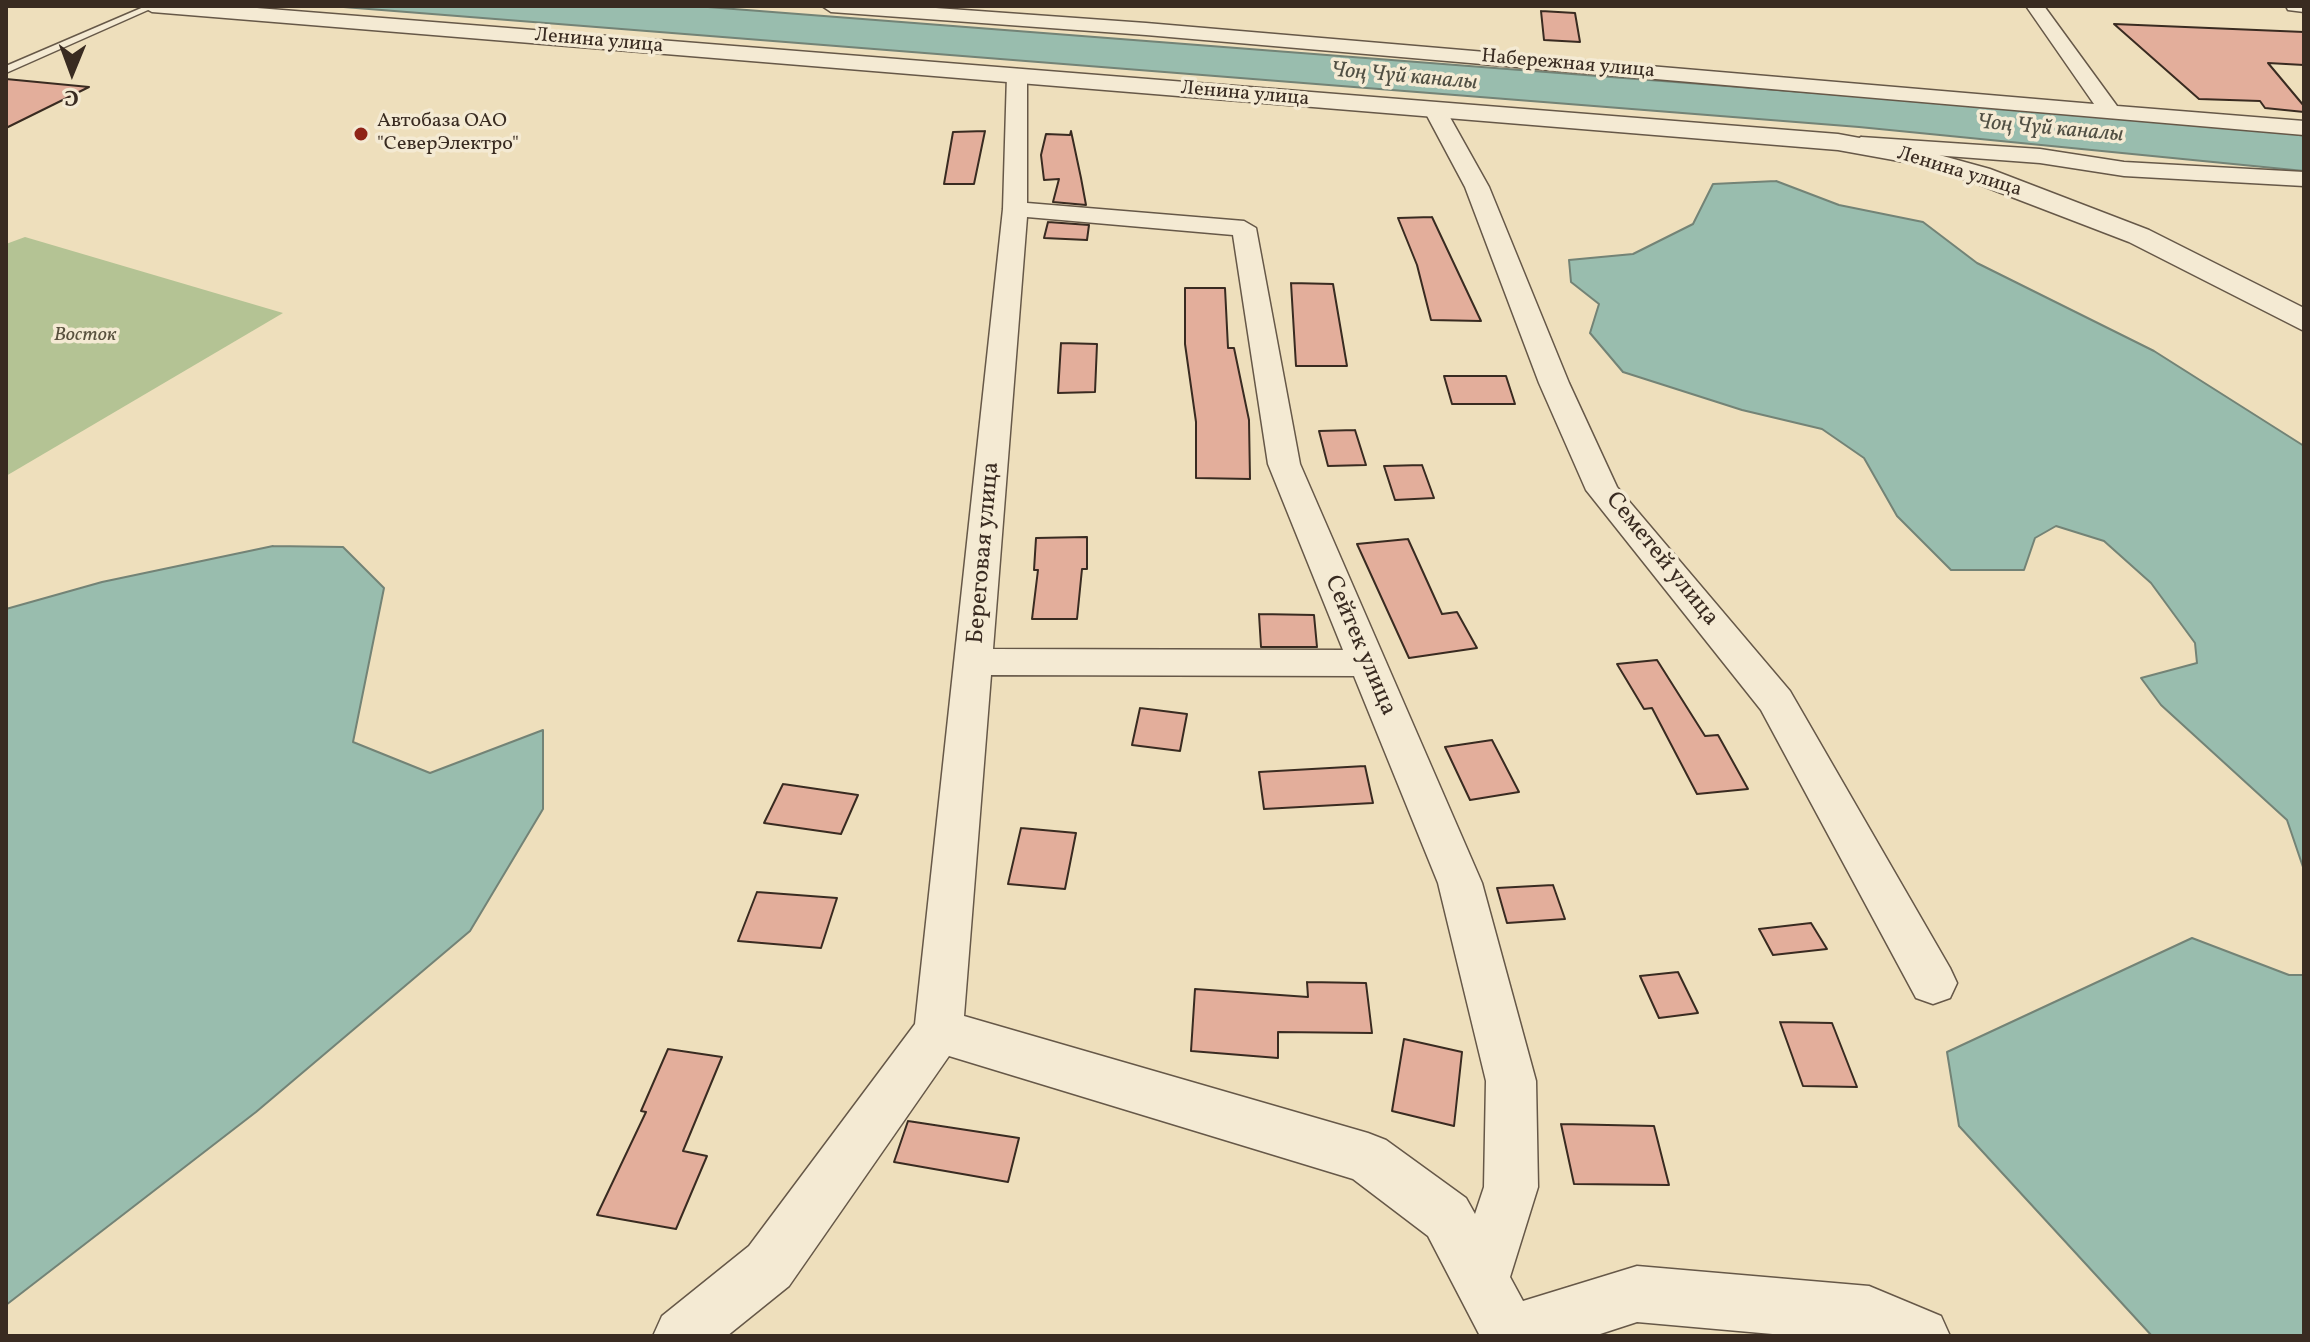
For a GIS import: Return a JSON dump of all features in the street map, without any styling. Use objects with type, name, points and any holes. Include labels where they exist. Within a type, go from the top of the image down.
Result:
[{"type":"street","name":"Ленина улица","points":[[152,6],[1017,75],[1436,112],[1838,142],[1914,156],[1980,175],[2139,236],[2304,321]]},
{"type":"street","name":"Набережная улица","points":[[831,6],[1153,21],[2304,128]]},
{"type":"street","points":[[2035,6],[2103,98],[2108,111]]},
{"type":"street","points":[[2295,6],[2304,6]]},
{"type":"street","name":"Береговая улица","points":[[939,1031],[976,662],[1015,209],[1017,75]]},
{"type":"street","name":"Семетей улица","points":[[1436,112],[1477,187],[1554,383],[1602,490],[1776,701],[1933,983]]},
{"type":"street","points":[[1838,142],[2304,179]]},
{"type":"street","name":"Сейтек улица","points":[[1015,209],[1244,228],[1284,464],[1460,883],[1511,1081],[1511,1187],[1481,1279]]},
{"type":"street","points":[[976,662],[1365,663]]},
{"type":"street","points":[[682,1336],[769,1266],[939,1031],[1368,1158],[1447,1217],[1511,1335],[1637,1294],[1869,1314],[1921,1336]]},
{"type":"lane","points":[[6,70],[152,6]]},
{"type":"green space","name":"Восток","points":[[25,237],[283,313],[6,476],[6,244]]},
{"type":"water","name":"Чоң Чүй каналы","points":[[331,6],[695,6],[2062,112],[2304,135],[2304,171],[1859,127]]},
{"type":"water","points":[[1776,181],[1839,205],[1923,222],[1977,263],[2154,351],[2304,446],[2304,870],[2287,820],[2161,705],[2141,678],[2197,663],[2195,643],[2151,583],[2104,541],[2056,526],[2035,538],[2024,570],[1951,570],[1897,516],[1864,458],[1822,429],[1742,410],[1623,372],[1590,333],[1599,304],[1571,282],[1569,260],[1633,254],[1693,224],[1713,184]]},
{"type":"water","points":[[273,546],[343,547],[384,588],[353,742],[430,773],[543,730],[543,809],[470,931],[256,1112],[6,1305],[6,609],[102,582]]},
{"type":"water","points":[[2192,938],[2289,975],[2304,975],[2304,1336],[2152,1336],[1959,1126],[1947,1052]]},
{"type":"building","points":[[1541,11],[1575,13],[1580,42],[1544,40]]},
{"type":"building","points":[[2114,24],[2304,32],[2304,65],[2268,63],[2304,106],[2304,112],[2265,108],[2260,101],[2199,99]]},
{"type":"building","points":[[6,79],[89,87],[6,128]]},
{"type":"building","points":[[985,131],[974,184],[944,184],[953,132]]},
{"type":"building","points":[[1071,131],[1086,205],[1053,202],[1059,179],[1044,180],[1041,155],[1046,134],[1070,135]]},
{"type":"building","points":[[1432,217],[1481,321],[1431,320],[1417,265],[1398,218]]},
{"type":"building","points":[[1048,222],[1089,225],[1087,240],[1044,238]]},
{"type":"building","points":[[1291,283],[1333,284],[1347,366],[1296,366]]},
{"type":"building","points":[[1185,288],[1225,288],[1228,348],[1234,348],[1249,420],[1250,479],[1196,478],[1196,422],[1185,344]]},
{"type":"building","points":[[1061,343],[1097,344],[1095,392],[1058,393]]},
{"type":"building","points":[[1444,376],[1506,376],[1515,404],[1452,404]]},
{"type":"building","points":[[1355,430],[1366,465],[1328,466],[1319,431]]},
{"type":"building","points":[[1422,465],[1434,498],[1395,500],[1384,466]]},
{"type":"building","points":[[1087,537],[1087,569],[1082,569],[1077,619],[1032,619],[1038,570],[1034,570],[1036,538]]},
{"type":"building","points":[[1408,539],[1442,614],[1457,612],[1477,648],[1409,658],[1357,544]]},
{"type":"building","points":[[1259,614],[1314,615],[1317,647],[1261,647]]},
{"type":"building","points":[[1657,660],[1705,736],[1718,735],[1748,789],[1697,794],[1652,708],[1644,709],[1617,664]]},
{"type":"building","points":[[1140,708],[1187,714],[1180,751],[1132,745]]},
{"type":"building","points":[[1492,740],[1519,792],[1470,800],[1445,747]]},
{"type":"building","points":[[1365,766],[1373,803],[1264,809],[1259,772]]},
{"type":"building","points":[[783,784],[858,795],[841,834],[764,823]]},
{"type":"building","points":[[1021,828],[1076,833],[1065,889],[1008,884]]},
{"type":"building","points":[[1553,885],[1565,919],[1507,923],[1497,888]]},
{"type":"building","points":[[757,892],[837,898],[821,948],[738,941]]},
{"type":"building","points":[[1811,923],[1827,949],[1773,955],[1759,929]]},
{"type":"building","points":[[1678,972],[1698,1013],[1659,1018],[1640,976]]},
{"type":"building","points":[[1307,982],[1366,983],[1372,1033],[1278,1032],[1278,1058],[1191,1051],[1195,989],[1308,997]]},
{"type":"building","points":[[1780,1022],[1832,1023],[1857,1087],[1803,1086]]},
{"type":"building","points":[[1404,1039],[1462,1052],[1454,1126],[1392,1111]]},
{"type":"building","points":[[668,1049],[722,1057],[683,1151],[707,1156],[676,1229],[597,1215],[646,1112],[641,1111]]},
{"type":"building","points":[[908,1121],[1019,1138],[1008,1182],[894,1162]]},
{"type":"building","points":[[1561,1124],[1654,1126],[1669,1185],[1574,1184]]},
{"type":"place","name":"Автобаза ОАО \"СеверЭлектро\"","points":[[361,134]]}]
